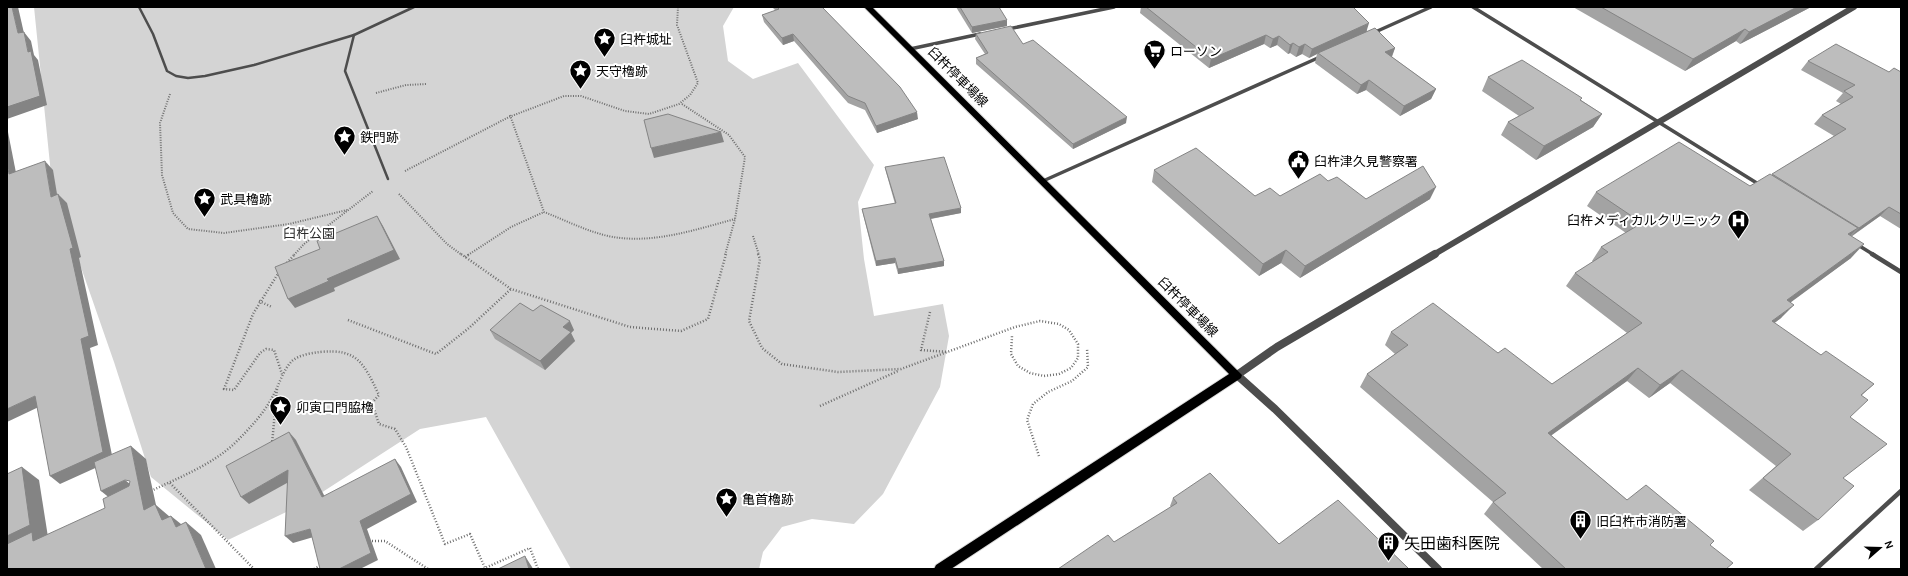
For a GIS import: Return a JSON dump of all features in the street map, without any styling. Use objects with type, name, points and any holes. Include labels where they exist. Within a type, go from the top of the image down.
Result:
[{"type":"main road","name":"臼杵停車場線","points":[[868,7],[1237,375]]},
{"type":"main road","points":[[940,569],[1237,375]]},
{"type":"street","points":[[1006,29],[1114,7]]},
{"type":"street","points":[[1366,36],[1431,7]]},
{"type":"street","points":[[1473,7],[1767,189]]},
{"type":"street","points":[[1438,569],[1275,409],[1237,375],[1277,347],[1854,7]]},
{"type":"street","points":[[910,48],[983,34]]},
{"type":"street","points":[[1043,181],[1322,56]]},
{"type":"street","points":[[1854,243],[1901,272]]},
{"type":"street","points":[[1816,569],[1901,491]]},
{"type":"lane","points":[[139,7],[153,34],[167,71],[185,78],[206,76],[254,65],[354,35],[414,7]]},
{"type":"lane","points":[[354,35],[345,71],[388,179]]},
{"type":"path","points":[[282,374],[274,350],[266,349],[260,353],[234,390],[224,389],[245,330],[259,301],[290,258],[304,244],[388,179],[426,161],[483,128],[510,116],[572,95],[588,97],[632,114],[641,115],[655,113],[682,104],[695,91],[698,83],[677,25],[678,7]]},
{"type":"path","points":[[185,78],[168,96],[160,123],[162,175],[173,213],[188,229],[224,233],[289,224],[348,210]]},
{"type":"path","points":[[376,93],[406,85],[426,84]]},
{"type":"path","points":[[388,179],[404,199],[436,233],[465,258],[511,289],[630,327],[682,331],[708,319],[735,219],[745,157],[729,135],[682,104]]},
{"type":"path","points":[[510,116],[544,212]]},
{"type":"path","points":[[465,258],[511,227],[544,212],[608,236],[644,239],[666,237],[735,219]]},
{"type":"path","points":[[753,236],[760,259],[749,322],[762,348],[782,364],[838,372],[901,370]]},
{"type":"path","points":[[348,320],[436,354],[469,328],[511,289]]},
{"type":"path","points":[[259,301],[272,307]]},
{"type":"path","points":[[930,312],[921,350],[951,352]]},
{"type":"path","points":[[820,406],[901,370],[1030,321],[1043,320],[1057,322],[1068,329],[1076,338],[1079,349],[1077,360],[1070,368],[1058,375],[1045,376],[1031,374],[1019,367],[1012,358],[1009,346],[1012,336]]},
{"type":"path","points":[[1039,456],[1027,420],[1033,404],[1048,392],[1072,381],[1088,367],[1087,348]]},
{"type":"path","points":[[149,493],[170,483],[230,448],[245,434],[267,405],[277,389],[282,374],[293,359],[315,352],[343,351],[355,355],[363,362],[380,395],[372,403],[379,424],[395,429],[406,447],[444,544],[470,534],[485,568],[530,548],[538,569]]},
{"type":"path","points":[[272,445],[277,389]]},
{"type":"path","points":[[170,483],[254,569]]},
{"type":"path","points":[[364,543],[370,540],[385,541],[421,563],[428,569]]},
{"type":"path","points":[[314,569],[327,562]]},
{"type":"green space","name":"臼杵公園","points":[[34,7],[734,7],[723,26],[728,61],[753,79],[798,63],[874,165],[858,202],[864,259],[874,316],[943,304],[949,336],[940,387],[883,494],[854,524],[812,519],[782,527],[763,552],[759,569],[571,569],[486,417],[420,429],[307,502],[228,540],[151,477],[114,362],[52,184]]},
{"type":"building","points":[[7,7],[12,7],[18,33],[24,32],[28,52],[31,51],[40,96],[7,107]]},
{"type":"building","points":[[777,7],[822,7],[900,87],[917,112],[876,126],[865,103],[848,96],[793,34],[782,38],[762,15],[779,9]]},
{"type":"building","points":[[960,7],[999,7],[1007,20],[972,27]]},
{"type":"building","points":[[1146,7],[1353,7],[1369,23],[1312,49],[1305,44],[1299,47],[1293,43],[1290,45],[1279,36],[1273,39],[1266,35],[1211,59]]},
{"type":"building","points":[[1601,7],[1797,7],[1749,32],[1745,29],[1693,59]]},
{"type":"building","points":[[1011,26],[1023,44],[1033,40],[1127,117],[1073,144],[976,58],[988,53],[976,34]]},
{"type":"building","points":[[1375,28],[1395,48],[1385,52],[1436,89],[1404,106],[1369,80],[1361,85],[1318,53]]},
{"type":"building","points":[[1836,44],[1889,72],[1894,68],[1901,72],[1901,214],[1889,207],[1859,228],[1772,174],[1846,129],[1822,115],[1853,97],[1844,91],[1855,85],[1808,61]]},
{"type":"building","points":[[1522,60],[1582,98],[1580,100],[1602,114],[1544,146],[1508,122],[1534,108],[1488,77]]},
{"type":"building","points":[[668,114],[721,132],[651,148],[644,120]]},
{"type":"building","points":[[1679,142],[1750,186],[1770,174],[1858,228],[1848,234],[1864,244],[1787,300],[1794,305],[1772,321],[1821,355],[1826,351],[1874,384],[1861,395],[1868,400],[1850,417],[1887,444],[1843,478],[1854,486],[1818,520],[1763,478],[1791,454],[1682,370],[1660,385],[1638,368],[1548,433],[1627,500],[1646,485],[1714,541],[1710,545],[1733,563],[1726,569],[1566,569],[1493,502],[1506,493],[1367,374],[1408,345],[1391,332],[1433,303],[1498,353],[1505,348],[1552,384],[1642,323],[1575,273],[1608,252],[1601,247],[1642,223],[1596,192]]},
{"type":"building","points":[[1196,148],[1255,196],[1270,188],[1280,196],[1320,174],[1328,181],[1337,177],[1366,199],[1423,166],[1436,187],[1305,266],[1286,250],[1263,264],[1154,170]]},
{"type":"building","points":[[944,157],[961,208],[929,214],[944,261],[898,269],[895,258],[876,261],[862,209],[896,203],[885,167]]},
{"type":"building","points":[[45,161],[51,197],[58,194],[73,248],[70,249],[89,336],[81,339],[103,452],[50,476],[35,396],[7,409],[7,163],[9,174]]},
{"type":"building","points":[[377,216],[394,250],[327,279],[329,281],[288,299],[275,267],[320,249],[317,241]]},
{"type":"building","points":[[520,303],[533,311],[541,305],[570,321],[563,327],[571,332],[540,361],[490,330]]},
{"type":"building","points":[[289,432],[322,497],[395,459],[411,494],[360,521],[371,553],[339,569],[320,569],[310,529],[285,536],[288,470],[241,497],[226,466]]},
{"type":"building","points":[[131,446],[144,510],[155,504],[162,520],[171,516],[176,527],[186,522],[206,569],[7,569],[7,544],[32,532],[33,541],[105,508],[103,499],[129,486],[130,481],[125,480],[101,491],[94,462]]},
{"type":"building","points":[[22,467],[30,525],[7,536],[7,474]]},
{"type":"building","points":[[1210,473],[1279,544],[1338,500],[1408,568],[1058,569],[1108,535],[1114,542],[1177,503],[1173,498]]},
{"type":"building","points":[[525,556],[529,569],[498,569]]},
{"type":"place","name":"臼杵城址","points":[[604,58]]},
{"type":"place","name":"ローソン","points":[[1154,70]]},
{"type":"place","name":"天守櫓跡","points":[[580,90]]},
{"type":"place","name":"鉄門跡","points":[[344,156]]},
{"type":"place","name":"臼杵津久見警察署","points":[[1299,180]]},
{"type":"place","name":"武具櫓跡","points":[[205,218]]},
{"type":"place","name":"臼杵メディカルクリニック","points":[[1738,240]]},
{"type":"place","name":"卯寅口門脇櫓","points":[[281,426]]},
{"type":"place","name":"亀首櫓跡","points":[[726,518]]},
{"type":"place","name":"旧臼杵市消防署","points":[[1581,540]]},
{"type":"place","name":"矢田歯科医院","points":[[1389,562]]}]
